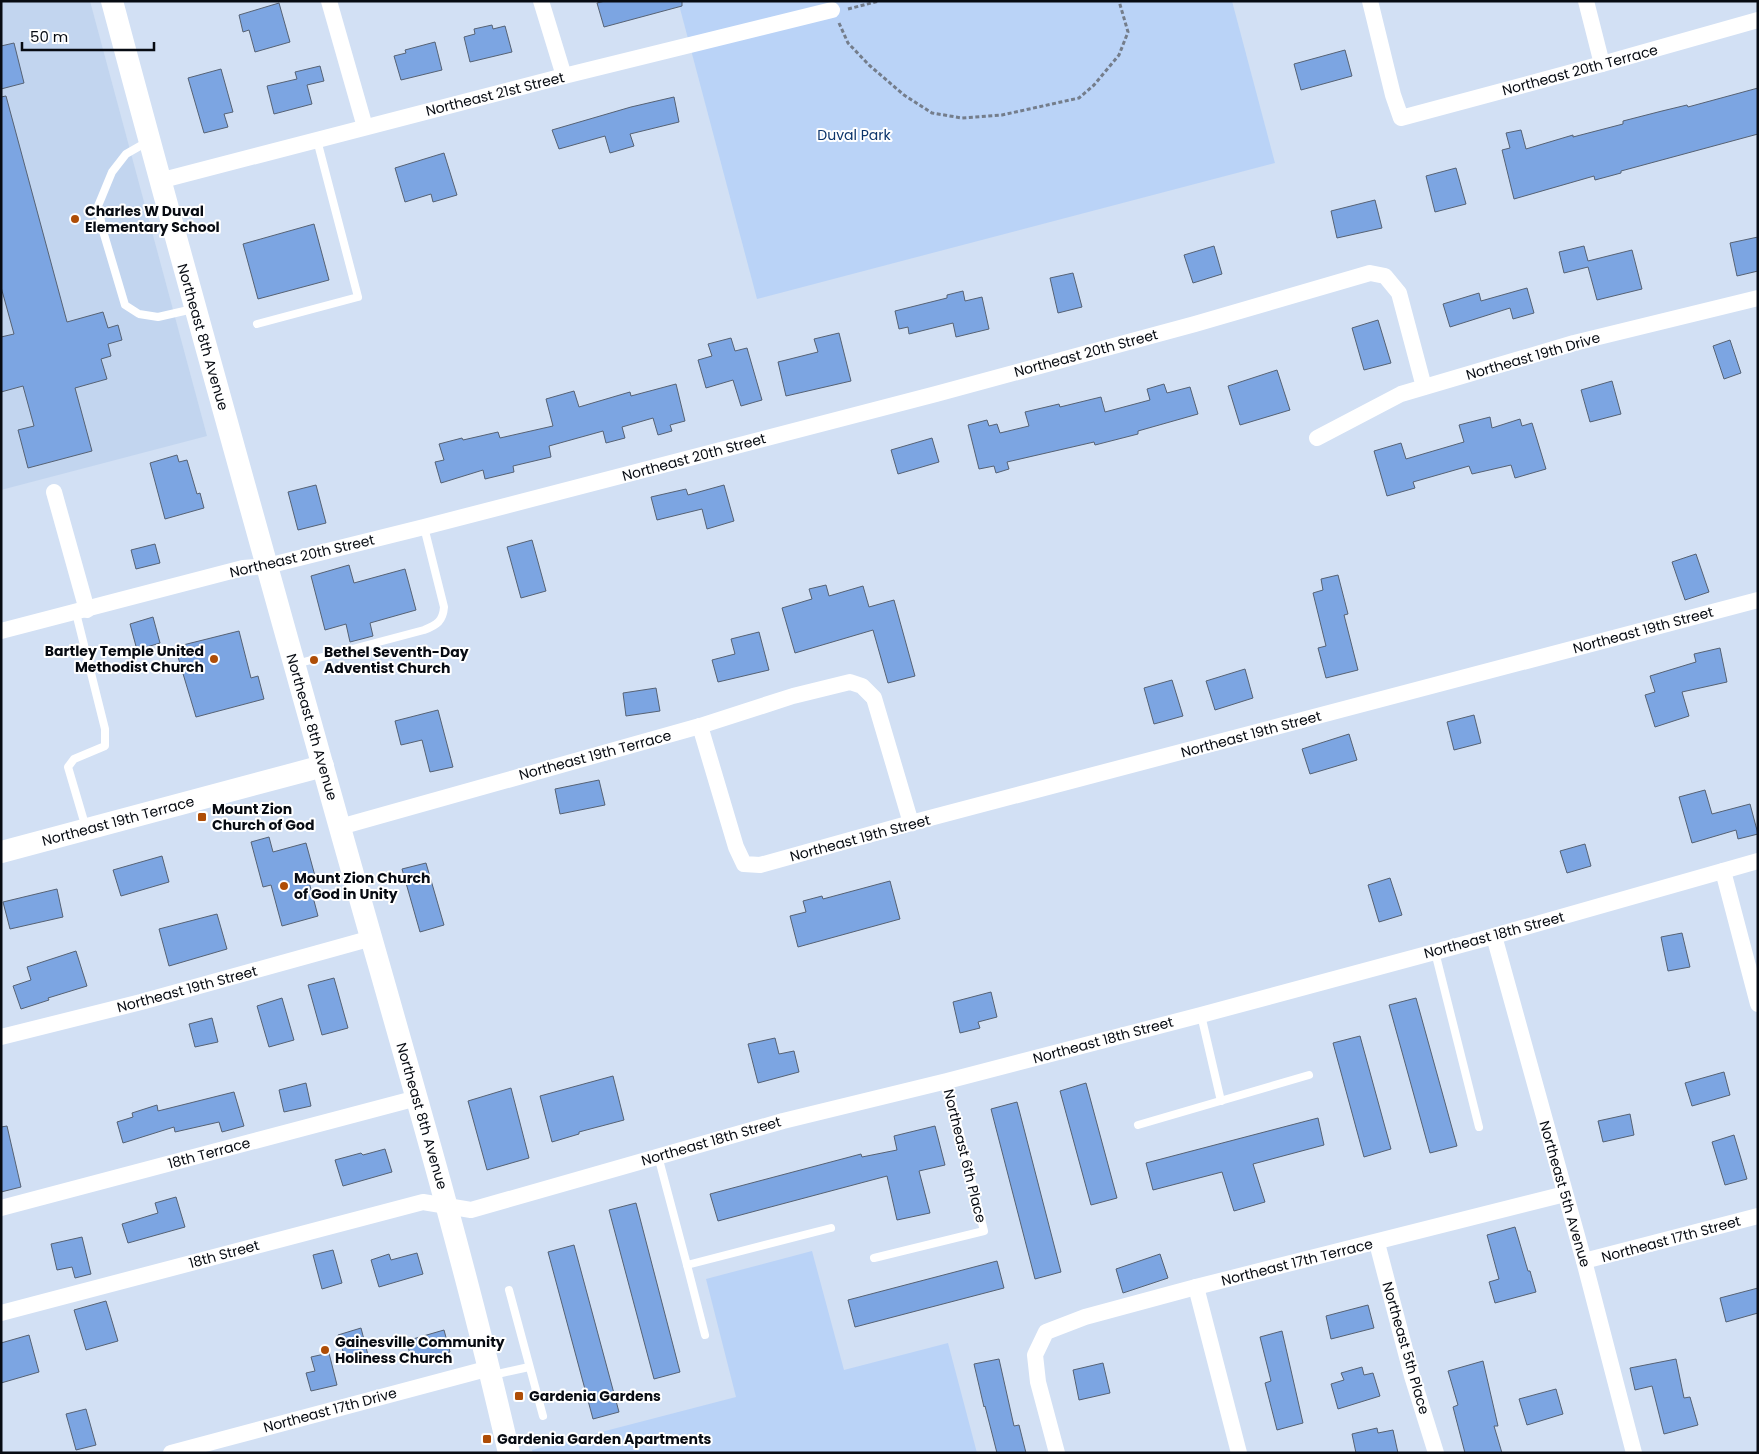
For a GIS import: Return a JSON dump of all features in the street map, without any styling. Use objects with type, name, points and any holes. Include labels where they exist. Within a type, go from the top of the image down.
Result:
[{"type":"street","name":"Northeast 8th Avenue","points":[[112,1],[159,181],[447,1206],[509,1453]]},
{"type":"street","points":[[329,1],[365,127]]},
{"type":"street","points":[[541,1],[564,76]]},
{"type":"street","name":"Northeast 20th Terrace","points":[[1370,1],[1393,95],[1401,118],[1758,20]]},
{"type":"street","points":[[1586,1],[1602,64]]},
{"type":"street","name":"Northeast 21st Street","points":[[159,181],[564,76],[832,10]]},
{"type":"street","name":"Northeast 20th Street","points":[[1,631],[244,568],[267,566],[424,527],[1195,324],[1370,273],[1385,276],[1399,293],[1424,387]]},
{"type":"street","name":"Northeast 19th Drive","points":[[1317,438],[1401,394],[1574,343],[1758,298]]},
{"type":"street","points":[[54,492],[82,611]]},
{"type":"street","name":"Northeast 19th Street","points":[[700,726],[736,847],[744,864],[760,865],[911,823],[1758,600]]},
{"type":"street","name":"Northeast 19th Terrace","points":[[340,827],[700,726],[793,696],[850,682],[862,686],[874,698],[911,823]]},
{"type":"street","name":"Northeast 19th Terrace","points":[[1,852],[323,766]]},
{"type":"street","name":"Northeast 18th Street","points":[[447,1206],[471,1210],[783,1121],[947,1081],[1201,1015],[1494,936],[1758,861]]},
{"type":"street","points":[[1723,871],[1758,1004]]},
{"type":"street","name":"Northeast 5th Avenue","points":[[1494,936],[1584,1262],[1632,1452]]},
{"type":"street","name":"Northeast 19th Street","points":[[1,1037],[141,1002],[372,938]]},
{"type":"street","name":"18th Terrace","points":[[1,1208],[417,1098]]},
{"type":"street","name":"Northeast 17th Terrace","points":[[1057,1453],[1038,1382],[1035,1355],[1046,1332],[1085,1317],[1196,1287],[1377,1243],[1565,1194]]},
{"type":"street","name":"18th Street","points":[[1,1313],[423,1202],[447,1206]]},
{"type":"street","name":"Northeast 17th Street","points":[[1584,1262],[1758,1216]]},
{"type":"street","name":"Northeast 5th Place","points":[[1377,1243],[1412,1376],[1436,1453]]},
{"type":"street","points":[[1196,1287],[1238,1453]]},
{"type":"street","name":"Northeast 17th Drive","points":[[171,1453],[490,1372]]},
{"type":"lane","points":[[257,324],[358,298],[317,140]]},
{"type":"lane","points":[[149,141],[126,154],[112,172],[98,206],[103,231],[125,304],[139,314],[158,317],[195,309]]},
{"type":"lane","points":[[294,664],[436,626],[443,617],[444,607],[424,527]]},
{"type":"lane","points":[[82,611],[105,729],[105,746],[74,759],[68,767],[86,830]]},
{"type":"lane","points":[[1435,952],[1479,1127]]},
{"type":"lane","points":[[1201,1015],[1222,1101]]},
{"type":"lane","points":[[1138,1125],[1310,1075]]},
{"type":"lane","name":"Northeast 6th Place","points":[[874,1258],[984,1231],[947,1081]]},
{"type":"lane","points":[[658,1156],[705,1335]]},
{"type":"lane","points":[[687,1265],[830,1228]]},
{"type":"lane","points":[[509,1290],[543,1416]]},
{"type":"lane","points":[[490,1372],[530,1367]]},
{"type":"path","points":[[879,1],[843,10],[832,10],[848,43],[869,65],[904,95],[932,113],[962,118],[1002,115],[1079,98],[1094,85],[1118,55],[1128,32],[1119,1]]},
{"type":"shaded area","name":"Charles W Duval Elementary School","points":[[1,1],[90,1],[207,436],[1,490]]},
{"type":"green space","name":"Duval Park","points":[[678,1],[1232,1],[1275,163],[757,299]]},
{"type":"green space","points":[[812,1251],[844,1370],[948,1343],[977,1453],[533,1453],[532,1450],[736,1397],[706,1279]]},
{"type":"building","points":[[605,1],[682,1],[682,6],[604,27],[597,3]]},
{"type":"building","points":[[279,3],[290,42],[255,52],[249,30],[243,32],[239,15]]},
{"type":"building","points":[[492,25],[493,29],[505,26],[512,52],[470,62],[464,37],[475,34],[474,29]]},
{"type":"building","points":[[435,42],[442,70],[401,80],[394,56],[406,53],[405,50]]},
{"type":"building","points":[[14,43],[24,83],[1,89],[1,46]]},
{"type":"building","points":[[1345,50],[1352,76],[1301,90],[1294,64]]},
{"type":"building","points":[[320,66],[324,81],[307,85],[312,104],[274,114],[267,86],[297,79],[295,72]]},
{"type":"building","points":[[221,69],[233,112],[224,114],[228,127],[204,133],[188,78]]},
{"type":"building","points":[[1758,88],[1758,134],[1621,171],[1621,173],[1595,180],[1594,176],[1514,199],[1502,150],[1510,148],[1506,133],[1521,130],[1526,149],[1573,135],[1573,137],[1623,124],[1623,121],[1687,105],[1688,107]]},
{"type":"building","points":[[6,96],[67,322],[103,312],[108,328],[118,325],[122,340],[108,344],[111,356],[101,359],[107,379],[75,388],[92,451],[28,468],[18,430],[34,426],[23,386],[1,392],[1,337],[14,334],[1,287],[1,97]]},
{"type":"building","points":[[674,97],[679,122],[630,134],[634,146],[610,153],[605,136],[559,149],[552,130],[631,107]]},
{"type":"building","points":[[444,153],[457,195],[433,202],[431,194],[405,202],[395,168]]},
{"type":"building","points":[[1456,168],[1466,204],[1435,212],[1426,176]]},
{"type":"building","points":[[1375,200],[1382,228],[1337,238],[1331,211]]},
{"type":"building","points":[[314,224],[329,280],[258,299],[243,244]]},
{"type":"building","points":[[1758,237],[1758,271],[1737,276],[1730,243]]},
{"type":"building","points":[[1214,246],[1222,274],[1193,283],[1184,255]]},
{"type":"building","points":[[1584,246],[1588,261],[1632,250],[1642,289],[1597,300],[1588,267],[1564,273],[1559,252]]},
{"type":"building","points":[[1073,273],[1082,307],[1058,313],[1050,278]]},
{"type":"building","points":[[1527,288],[1534,313],[1513,319],[1510,308],[1450,327],[1443,304],[1479,293],[1481,301]]},
{"type":"building","points":[[963,291],[965,301],[982,297],[989,329],[956,337],[953,323],[909,334],[908,327],[899,329],[895,311],[947,298],[947,295]]},
{"type":"building","points":[[1378,320],[1391,363],[1364,370],[1352,328]]},
{"type":"building","points":[[839,333],[851,381],[786,396],[778,362],[818,352],[814,339]]},
{"type":"building","points":[[731,338],[735,351],[747,348],[762,400],[741,406],[733,380],[706,388],[698,360],[712,356],[708,344]]},
{"type":"building","points":[[1730,340],[1741,373],[1724,379],[1713,346]]},
{"type":"building","points":[[1277,370],[1290,410],[1240,425],[1228,386]]},
{"type":"building","points":[[1612,381],[1621,414],[1590,422],[1581,390]]},
{"type":"building","points":[[676,384],[685,421],[670,425],[672,431],[658,435],[653,418],[622,427],[625,438],[606,443],[603,431],[549,446],[551,457],[513,466],[514,472],[485,479],[483,470],[441,483],[435,462],[444,460],[439,444],[498,432],[500,438],[553,426],[546,399],[574,391],[579,407],[630,392],[631,396]]},
{"type":"building","points":[[1164,384],[1167,393],[1190,387],[1198,414],[1138,431],[1138,434],[1095,445],[1094,442],[1007,462],[1009,469],[996,473],[994,466],[979,469],[968,425],[987,420],[989,426],[997,424],[1000,433],[1029,426],[1025,412],[1059,404],[1060,407],[1101,397],[1105,412],[1150,400],[1147,389]]},
{"type":"building","points":[[1490,417],[1492,428],[1520,419],[1522,426],[1532,423],[1546,469],[1515,478],[1511,465],[1472,474],[1469,466],[1413,482],[1415,488],[1387,496],[1374,451],[1401,443],[1406,459],[1464,442],[1459,425]]},
{"type":"building","points":[[932,438],[939,462],[898,474],[891,450]]},
{"type":"building","points":[[177,455],[179,462],[187,460],[197,494],[200,493],[204,508],[165,519],[150,463]]},
{"type":"building","points":[[316,485],[326,523],[298,530],[288,492]]},
{"type":"building","points":[[724,485],[734,521],[707,529],[702,509],[657,520],[651,497],[686,489],[688,495]]},
{"type":"building","points":[[532,540],[546,591],[521,598],[507,547]]},
{"type":"building","points":[[155,544],[160,563],[136,569],[131,550]]},
{"type":"building","points":[[1696,554],[1709,592],[1685,600],[1672,562]]},
{"type":"building","points":[[349,565],[354,583],[405,569],[416,610],[370,623],[373,636],[350,642],[346,624],[325,630],[311,576]]},
{"type":"building","points":[[1338,575],[1348,614],[1344,615],[1358,670],[1326,678],[1318,648],[1326,646],[1313,593],[1323,590],[1321,579]]},
{"type":"building","points":[[826,585],[829,596],[863,586],[869,607],[894,600],[915,676],[888,683],[873,630],[795,653],[782,608],[812,599],[809,589]]},
{"type":"building","points":[[153,617],[160,643],[137,650],[130,624]]},
{"type":"building","points":[[239,631],[251,678],[258,676],[264,699],[196,717],[175,647]]},
{"type":"building","points":[[759,632],[769,670],[718,682],[712,660],[735,654],[731,639]]},
{"type":"building","points":[[1720,648],[1727,682],[1682,692],[1689,716],[1655,727],[1645,695],[1655,692],[1650,676],[1696,662],[1694,654]]},
{"type":"building","points":[[1245,669],[1253,698],[1215,710],[1206,681]]},
{"type":"building","points":[[1172,680],[1183,716],[1154,724],[1144,688]]},
{"type":"building","points":[[656,688],[660,711],[626,716],[623,693]]},
{"type":"building","points":[[438,710],[453,767],[430,772],[422,740],[401,745],[395,721]]},
{"type":"building","points":[[1474,715],[1481,743],[1454,750],[1447,722]]},
{"type":"building","points":[[1349,734],[1357,760],[1310,774],[1302,749]]},
{"type":"building","points":[[599,780],[605,805],[560,814],[555,789]]},
{"type":"building","points":[[1705,790],[1712,814],[1750,804],[1758,834],[1738,839],[1736,830],[1692,843],[1679,797]]},
{"type":"building","points":[[269,837],[273,852],[306,843],[315,876],[308,878],[318,916],[282,926],[271,885],[263,887],[251,842]]},
{"type":"building","points":[[1585,844],[1591,866],[1567,873],[1560,851]]},
{"type":"building","points":[[162,856],[169,882],[121,896],[113,870]]},
{"type":"building","points":[[426,863],[444,925],[420,932],[402,869]]},
{"type":"building","points":[[1390,878],[1402,915],[1379,922],[1368,885]]},
{"type":"building","points":[[890,881],[900,919],[798,947],[790,916],[806,912],[803,901],[822,896],[823,899]]},
{"type":"building","points":[[57,889],[63,917],[10,929],[3,902]]},
{"type":"building","points":[[217,914],[227,949],[169,966],[159,929]]},
{"type":"building","points":[[1682,933],[1690,967],[1668,971],[1661,937]]},
{"type":"building","points":[[76,951],[87,986],[48,998],[49,1000],[21,1009],[13,986],[31,980],[27,967]]},
{"type":"building","points":[[334,978],[348,1028],[322,1035],[308,985]]},
{"type":"building","points":[[991,992],[997,1017],[978,1022],[980,1028],[960,1033],[953,1002]]},
{"type":"building","points":[[282,998],[294,1040],[269,1047],[257,1006]]},
{"type":"building","points":[[1416,998],[1457,1146],[1430,1153],[1389,1005]]},
{"type":"building","points":[[212,1018],[218,1042],[195,1047],[189,1024]]},
{"type":"building","points":[[1360,1036],[1391,1149],[1364,1157],[1333,1043]]},
{"type":"building","points":[[775,1038],[779,1054],[794,1051],[799,1072],[758,1083],[748,1044]]},
{"type":"building","points":[[1724,1072],[1730,1095],[1692,1106],[1685,1083]]},
{"type":"building","points":[[613,1076],[624,1120],[579,1132],[579,1134],[552,1142],[540,1096]]},
{"type":"building","points":[[306,1083],[311,1106],[284,1112],[279,1090]]},
{"type":"building","points":[[1086,1083],[1117,1198],[1091,1205],[1060,1091]]},
{"type":"building","points":[[511,1088],[529,1158],[487,1170],[468,1101]]},
{"type":"building","points":[[234,1092],[244,1126],[222,1132],[219,1122],[175,1132],[174,1127],[123,1143],[117,1122],[133,1117],[132,1113],[157,1105],[158,1111]]},
{"type":"building","points":[[1017,1102],[1061,1272],[1035,1279],[991,1109]]},
{"type":"building","points":[[1630,1114],[1634,1135],[1603,1142],[1598,1121]]},
{"type":"building","points":[[1318,1118],[1324,1145],[1253,1164],[1265,1202],[1234,1211],[1222,1172],[1153,1190],[1146,1163]]},
{"type":"building","points":[[7,1126],[21,1187],[1,1192],[1,1127]]},
{"type":"building","points":[[935,1126],[945,1165],[919,1171],[930,1213],[897,1220],[887,1176],[718,1221],[710,1194],[861,1154],[862,1157],[897,1150],[894,1136]]},
{"type":"building","points":[[1734,1135],[1747,1179],[1725,1185],[1712,1142]]},
{"type":"building","points":[[385,1149],[392,1172],[343,1186],[335,1160]]},
{"type":"building","points":[[176,1197],[185,1227],[128,1243],[122,1224],[158,1213],[155,1203]]},
{"type":"building","points":[[636,1203],[680,1372],[654,1379],[609,1210]]},
{"type":"building","points":[[1515,1227],[1536,1292],[1495,1303],[1489,1282],[1499,1279],[1487,1235]]},
{"type":"building","points":[[82,1237],[91,1274],[75,1278],[72,1267],[57,1270],[51,1244]]},
{"type":"building","points":[[574,1245],[619,1412],[593,1419],[548,1252]]},
{"type":"building","points":[[333,1250],[342,1283],[322,1289],[313,1255]]},
{"type":"building","points":[[417,1253],[423,1274],[379,1287],[371,1260],[389,1254],[391,1260]]},
{"type":"building","points":[[1160,1254],[1168,1278],[1123,1293],[1116,1269]]},
{"type":"building","points":[[997,1261],[1004,1288],[855,1327],[848,1300]]},
{"type":"building","points":[[1758,1288],[1758,1313],[1726,1322],[1720,1298]]},
{"type":"building","points":[[106,1301],[118,1341],[86,1350],[74,1310]]},
{"type":"building","points":[[1368,1305],[1374,1328],[1331,1339],[1326,1316]]},
{"type":"building","points":[[361,1328],[368,1355],[346,1361],[338,1335]]},
{"type":"building","points":[[444,1330],[450,1352],[413,1363],[406,1341]]},
{"type":"building","points":[[1282,1331],[1303,1423],[1277,1430],[1265,1383],[1271,1381],[1260,1337]]},
{"type":"building","points":[[29,1335],[39,1372],[1,1383],[1,1343]]},
{"type":"building","points":[[329,1353],[337,1385],[311,1391],[306,1373],[315,1371],[311,1357]]},
{"type":"building","points":[[999,1359],[1014,1426],[1019,1425],[1026,1453],[997,1453],[974,1364]]},
{"type":"building","points":[[1676,1359],[1684,1398],[1690,1397],[1698,1425],[1664,1434],[1652,1386],[1635,1390],[1630,1368]]},
{"type":"building","points":[[1483,1361],[1498,1426],[1494,1426],[1502,1453],[1465,1453],[1453,1407],[1458,1405],[1448,1371]]},
{"type":"building","points":[[1103,1363],[1110,1393],[1079,1400],[1073,1370]]},
{"type":"building","points":[[1362,1367],[1364,1375],[1373,1373],[1380,1396],[1338,1409],[1331,1384],[1344,1380],[1341,1373]]},
{"type":"building","points":[[1556,1389],[1563,1414],[1527,1425],[1519,1399]]},
{"type":"building","points":[[86,1409],[96,1445],[76,1450],[66,1414]]},
{"type":"building","points":[[1377,1428],[1378,1433],[1393,1430],[1398,1453],[1356,1453],[1352,1434]]},
{"type":"place","name":"Charles W Duval Elementary School","points":[[75,219]]},
{"type":"place","name":"Bartley Temple United Methodist Church","points":[[214,659]]},
{"type":"place","name":"Bethel Seventh-Day Adventist Church","points":[[314,660]]},
{"type":"place","name":"Mount Zion Church of God","points":[[202,817]]},
{"type":"place","name":"Mount Zion Church of God in Unity","points":[[284,886]]},
{"type":"place","name":"Gainesville Community Holiness Church","points":[[325,1350]]},
{"type":"place","name":"Gardenia Gardens","points":[[519,1396]]},
{"type":"place","name":"Gardenia Garden Apartments","points":[[487,1439]]}]
